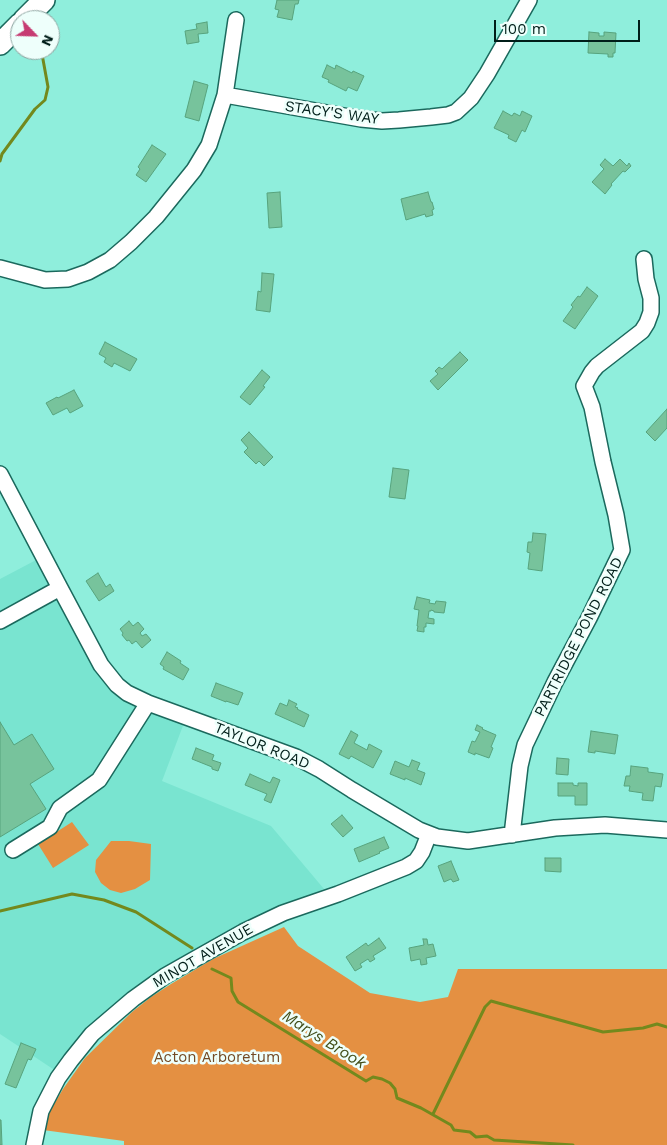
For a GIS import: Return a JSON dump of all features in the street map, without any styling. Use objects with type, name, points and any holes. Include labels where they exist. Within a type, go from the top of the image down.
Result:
[{"type":"highway","points":[[34,10],[44,0]]},
{"type":"highway","points":[[0,44],[10,34]]},
{"type":"street","name":"STACY'S WAY","points":[[225,95],[361,119],[399,120],[448,115],[456,112],[471,98],[487,74],[529,0]]},
{"type":"street","points":[[0,268],[46,280],[68,279],[88,272],[110,260],[156,217],[194,170],[209,145],[225,95],[236,20]]},
{"type":"street","name":"PARTRIDGE POND ROAD","points":[[512,835],[520,766],[525,744],[622,550],[592,407],[584,386],[597,366],[642,331],[647,323],[651,312],[644,258]]},
{"type":"street","name":"TAYLOR ROAD","points":[[0,474],[102,665],[117,685],[127,693],[148,703],[296,757],[419,830],[437,837],[468,841],[555,828],[605,826],[667,830]]},
{"type":"street","points":[[0,621],[60,588]]},
{"type":"street","points":[[13,850],[50,826],[60,808],[99,780],[148,703]]},
{"type":"street","name":"MINOT AVENUE","points":[[34,1145],[41,1111],[58,1078],[92,1034],[133,999],[194,958],[243,932],[283,913],[406,867],[416,861],[422,852],[429,834]]},
{"type":"shaded area","points":[[38,559],[96,671],[108,685],[184,723],[162,781],[271,826],[324,889],[229,930],[130,990],[84,1033],[56,1071],[0,1034],[0,579]]},
{"type":"green space","points":[[72,822],[89,845],[53,868],[38,844]]},
{"type":"green space","points":[[111,841],[151,844],[150,880],[135,889],[121,893],[110,890],[101,883],[95,872],[96,860]]},
{"type":"green space","name":"Acton Arboretum","points":[[284,927],[298,946],[370,993],[420,1002],[448,997],[458,969],[667,969],[667,1145],[124,1145],[124,1141],[43,1130],[50,1111],[85,1058],[132,1012],[151,997],[213,959]]},
{"type":"building","points":[[277,0],[299,0],[298,4],[295,4],[292,20],[277,17],[279,10],[275,9]]},
{"type":"building","points":[[207,22],[208,33],[198,34],[199,42],[187,44],[185,31],[197,29],[196,24]]},
{"type":"building","points":[[589,32],[599,33],[599,36],[604,36],[604,32],[616,33],[613,57],[608,57],[608,54],[588,53]]},
{"type":"building","points":[[327,65],[335,69],[336,65],[352,73],[353,71],[364,76],[357,91],[348,87],[346,91],[322,77]]},
{"type":"building","points":[[194,81],[208,85],[199,121],[185,117]]},
{"type":"building","points":[[503,111],[512,116],[514,113],[520,116],[522,111],[532,116],[525,132],[522,130],[516,142],[508,138],[509,135],[494,128]]},
{"type":"building","points":[[152,145],[166,154],[146,182],[136,175],[140,169],[138,167]]},
{"type":"building","points":[[605,159],[613,166],[620,159],[627,166],[629,163],[631,166],[625,172],[623,171],[605,194],[592,182],[604,169],[600,165]]},
{"type":"building","points":[[280,192],[282,227],[269,228],[267,193]]},
{"type":"building","points":[[428,192],[434,209],[432,210],[433,215],[426,217],[425,214],[406,220],[401,199]]},
{"type":"building","points":[[262,273],[274,274],[270,312],[256,310],[258,291],[261,292]]},
{"type":"building","points":[[587,287],[598,296],[575,329],[563,321],[573,307],[571,305]]},
{"type":"building","points":[[105,342],[137,359],[130,371],[114,363],[112,367],[104,362],[106,358],[99,354]]},
{"type":"building","points":[[460,352],[468,360],[438,390],[430,381],[438,374],[435,371],[439,367],[442,369]]},
{"type":"building","points":[[262,370],[270,377],[263,386],[265,387],[250,405],[240,397]]},
{"type":"building","points":[[74,390],[83,406],[70,413],[67,408],[53,415],[46,403]]},
{"type":"building","points":[[667,409],[667,428],[655,441],[646,432]]},
{"type":"building","points":[[249,432],[273,457],[264,466],[259,461],[256,464],[244,452],[248,448],[241,440]]},
{"type":"building","points":[[393,468],[409,470],[405,499],[389,497]]},
{"type":"building","points":[[533,533],[546,534],[542,571],[528,569],[530,553],[527,552],[528,542],[532,542]]},
{"type":"building","points":[[98,573],[106,587],[110,584],[114,591],[99,601],[86,581]]},
{"type":"building","points":[[417,597],[430,600],[429,603],[435,604],[436,601],[446,602],[444,613],[429,611],[428,618],[434,619],[434,624],[426,623],[424,632],[417,631],[419,610],[414,609]]},
{"type":"building","points":[[129,621],[133,626],[138,622],[144,629],[140,633],[142,636],[146,634],[151,640],[142,648],[136,641],[132,644],[122,635],[123,633],[120,629]]},
{"type":"building","points":[[167,652],[189,669],[183,680],[163,669],[164,667],[160,664]]},
{"type":"building","points":[[216,683],[243,693],[238,705],[211,696]]},
{"type":"building","points":[[289,700],[297,704],[295,707],[297,709],[309,715],[304,727],[275,714],[280,703],[287,706]]},
{"type":"building","points":[[0,722],[14,745],[32,734],[54,769],[30,784],[46,809],[0,837]]},
{"type":"building","points":[[477,725],[496,735],[489,758],[468,752],[472,741],[475,742],[480,732],[475,730]]},
{"type":"building","points":[[351,731],[358,735],[354,743],[367,750],[369,744],[382,751],[373,768],[351,756],[349,759],[339,754]]},
{"type":"building","points":[[591,731],[618,735],[615,754],[595,751],[595,753],[588,752]]},
{"type":"building","points":[[196,748],[214,755],[212,760],[221,763],[218,771],[192,759]]},
{"type":"building","points":[[557,758],[569,759],[568,775],[556,774]]},
{"type":"building","points":[[412,760],[420,763],[417,770],[425,773],[421,785],[390,774],[395,761],[409,767]]},
{"type":"building","points":[[631,766],[648,768],[648,772],[663,774],[661,787],[655,786],[653,801],[642,800],[643,793],[629,791],[630,786],[624,786],[626,776],[630,776]]},
{"type":"building","points":[[250,774],[270,783],[273,777],[280,780],[271,803],[264,800],[267,794],[245,785]]},
{"type":"building","points":[[558,783],[573,783],[573,785],[578,786],[578,783],[587,783],[587,805],[575,805],[575,796],[558,796]]},
{"type":"building","points":[[342,815],[353,828],[343,837],[331,824]]},
{"type":"building","points":[[384,837],[389,848],[359,862],[354,849]]},
{"type":"building","points":[[545,858],[561,858],[561,872],[545,871]]},
{"type":"building","points":[[451,861],[459,880],[453,882],[451,879],[444,882],[438,866]]},
{"type":"building","points":[[379,938],[386,948],[373,956],[375,959],[370,962],[368,959],[360,964],[362,967],[355,971],[346,957],[366,943],[368,946]]},
{"type":"building","points":[[423,939],[427,939],[428,945],[433,944],[436,956],[426,958],[427,964],[421,965],[420,959],[411,961],[409,948],[424,945]]},
{"type":"building","points":[[21,1043],[36,1049],[31,1060],[28,1059],[16,1088],[5,1084]]},
{"type":"building","points":[[1,1120],[2,1145],[0,1145]]},
{"type":"waterway","points":[[0,161],[2,154],[35,109],[45,100],[48,87],[43,60]]},
{"type":"waterway","name":"Marys Brook","points":[[0,911],[72,894],[104,900],[136,912],[192,948]]},
{"type":"waterway","name":"Marys Brook","points":[[212,969],[231,978],[232,991],[238,1002],[366,1081],[373,1077],[390,1083],[395,1089],[397,1098],[421,1108],[451,1125],[454,1130],[470,1132],[476,1137],[487,1136],[494,1140],[573,1145]]},
{"type":"waterway","points":[[433,1114],[485,1007],[491,1001],[603,1032],[643,1028],[657,1024],[667,1027]]}]
